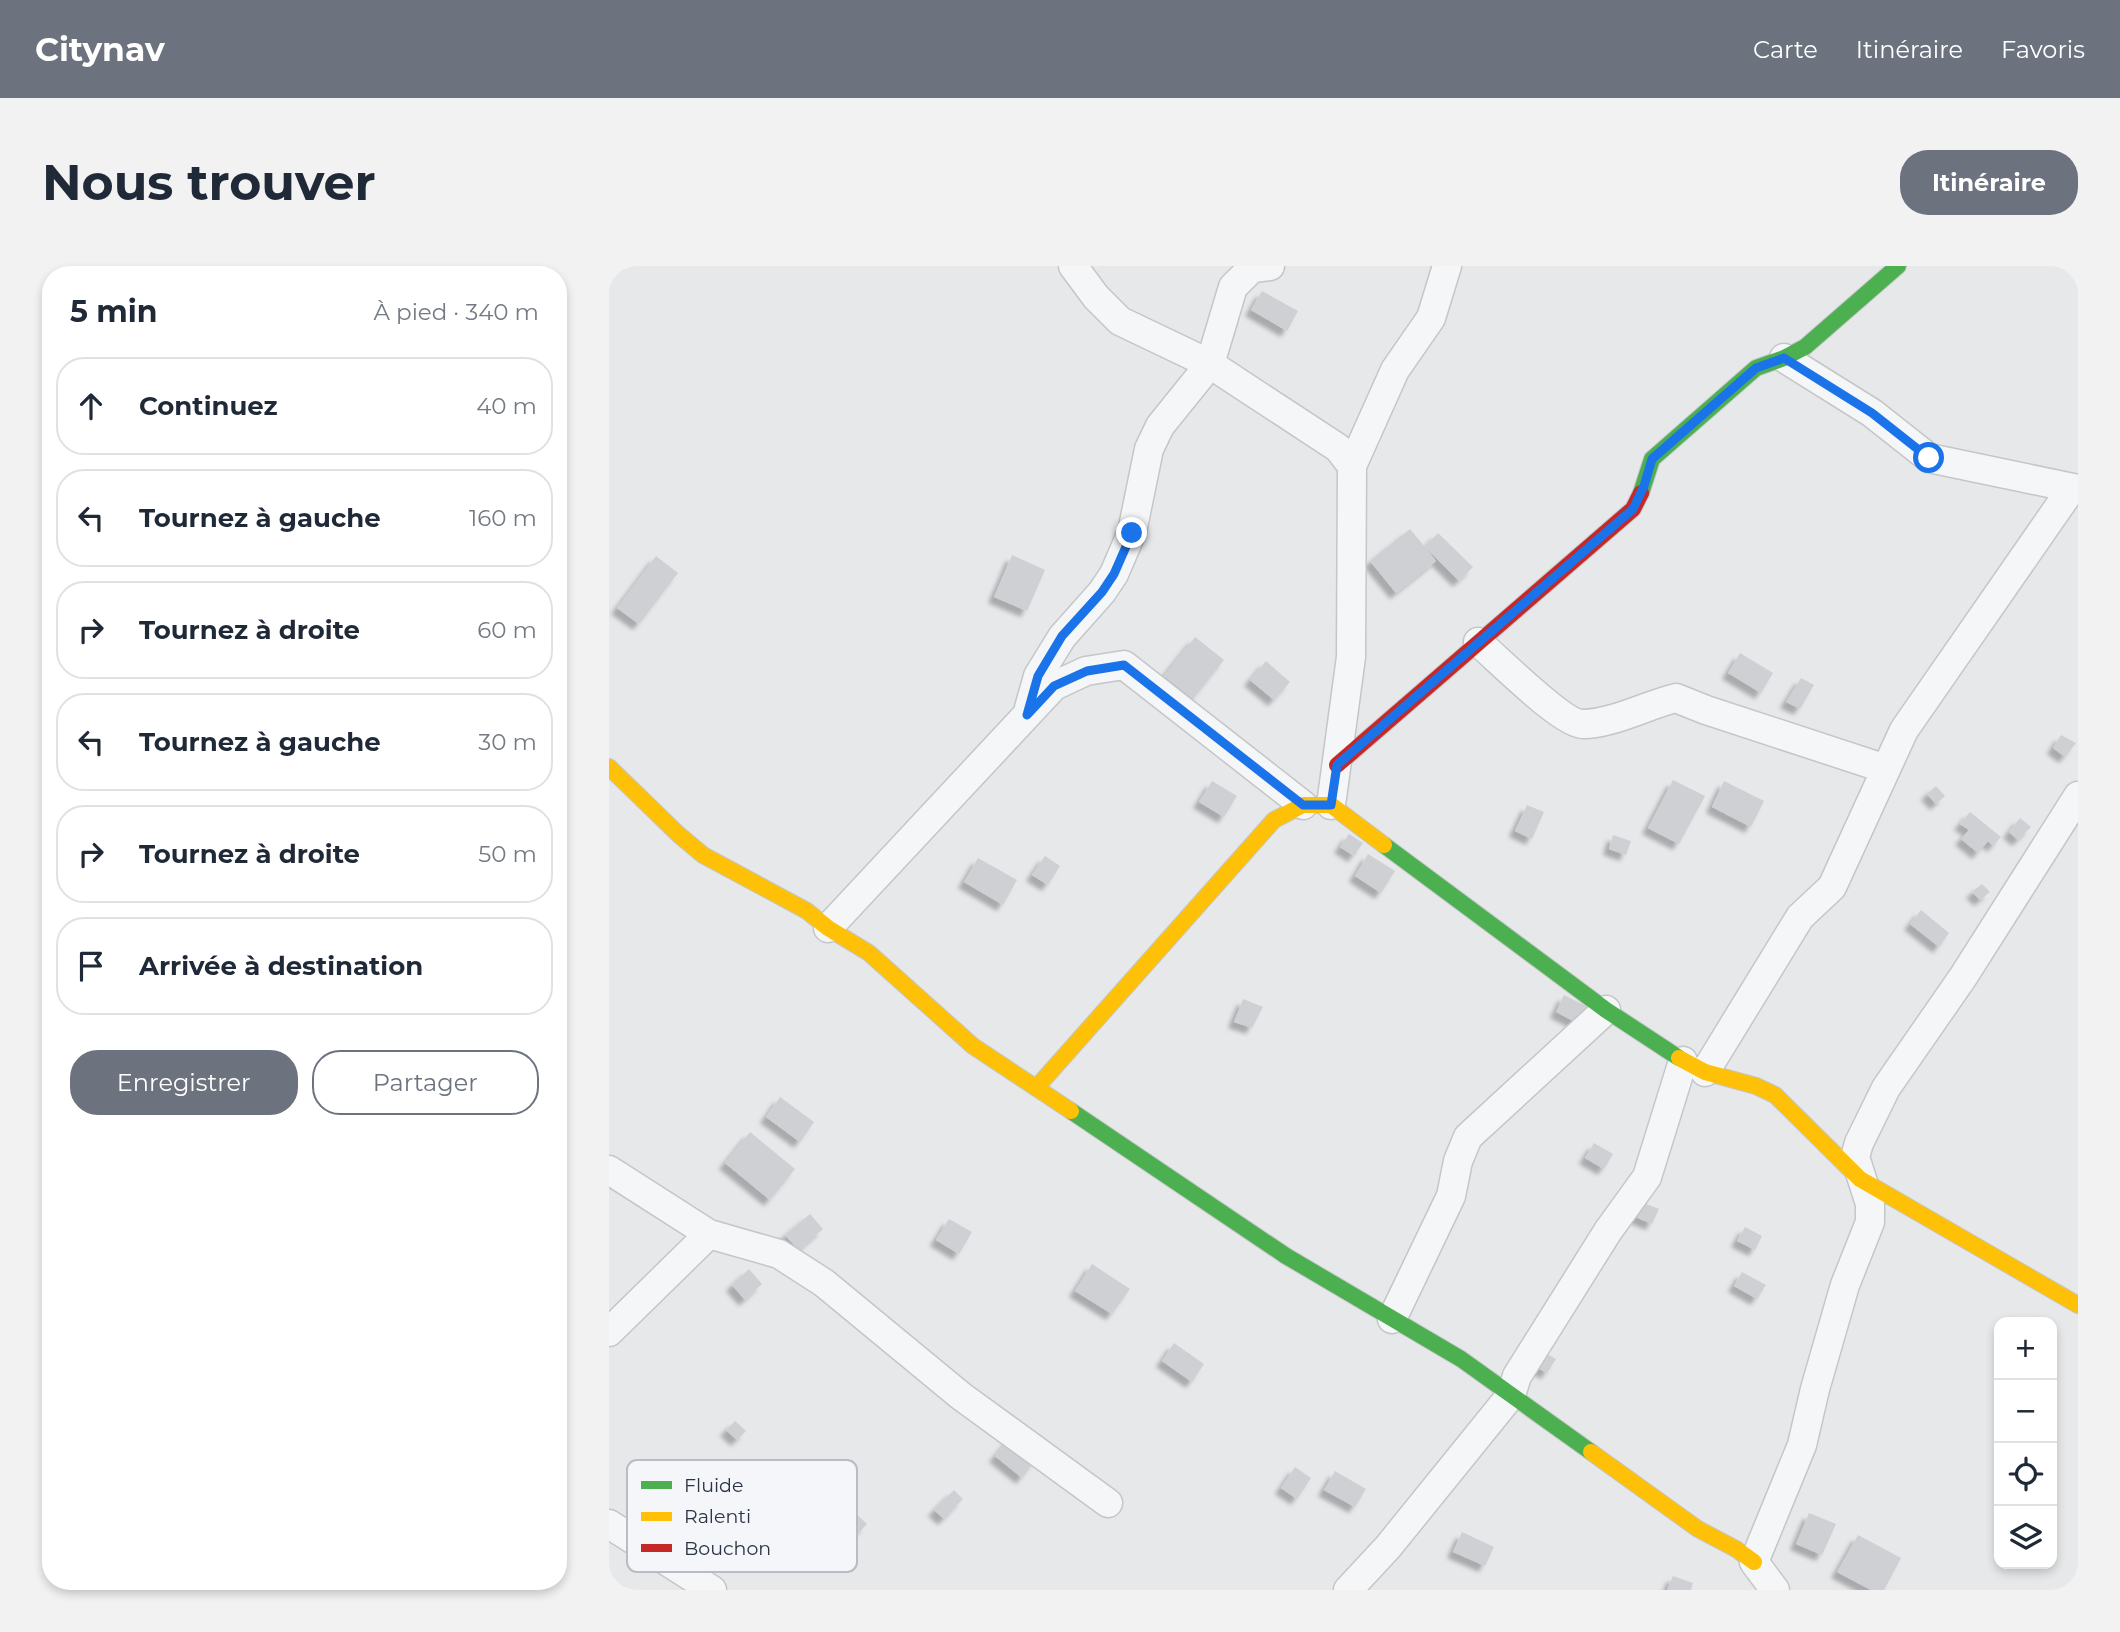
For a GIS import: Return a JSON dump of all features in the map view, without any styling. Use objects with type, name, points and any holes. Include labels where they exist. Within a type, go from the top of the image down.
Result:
[{"type":"street","points":[[1073,266],[1120,321],[1210,364],[1338,448],[1352,466]]},
{"type":"street","points":[[1027,715],[1038,676],[1062,636],[1102,592],[1114,574],[1132,533],[1149,449],[1160,426],[1210,364],[1233,287],[1252,268],[1270,266]]},
{"type":"street","points":[[1331,805],[1351,657],[1352,466],[1395,370],[1431,318],[1447,266]]},
{"type":"street","points":[[1337,765],[1633,509],[1644,486],[1652,459],[1756,368],[1805,347],[1898,266]]},
{"type":"street","points":[[1348,1590],[1388,1547],[1511,1395],[1517,1376],[1608,1231],[1647,1177],[1694,1066],[1800,918],[1832,887],[1903,730],[2075,488],[1929,458],[1872,413],[1784,358]]},
{"type":"street","points":[[1478,642],[1558,713],[1579,724],[1597,723],[1676,698],[1886,769]]},
{"type":"street","points":[[828,928],[1054,686],[1087,671],[1124,665],[1303,805]]},
{"type":"street","points":[[609,767],[677,834],[703,855],[807,911],[828,928],[869,953],[973,1046],[1286,1255],[1461,1359],[1698,1529],[1754,1562],[1775,1590]]},
{"type":"street","points":[[1754,1562],[1802,1445],[1845,1285],[1870,1222],[1870,1204],[1855,1157],[1859,1143],[1886,1088],[1963,977],[2078,796]]},
{"type":"street","points":[[1036,1088],[1274,820],[1303,805],[1331,805],[1606,1010],[1694,1066],[1775,1095],[1860,1179],[2078,1305]]},
{"type":"street","points":[[1392,1319],[1451,1196],[1458,1161],[1468,1137],[1606,1010]]},
{"type":"street","points":[[609,1170],[709,1234],[779,1254],[824,1283],[961,1396],[1108,1503]]},
{"type":"street","points":[[609,1332],[709,1234]]},
{"type":"street","points":[[609,1524],[627,1536]]},
{"type":"street","points":[[684,1572],[712,1590]]},
{"type":"building","points":[[1262,291],[1298,311],[1287,331],[1251,310]]},
{"type":"building","points":[[1410,529],[1436,561],[1396,593],[1370,561]]},
{"type":"building","points":[[1438,533],[1473,567],[1459,581],[1425,547]]},
{"type":"building","points":[[1012,555],[1045,570],[1027,611],[994,597]]},
{"type":"building","points":[[656,556],[678,573],[639,624],[617,608]]},
{"type":"building","points":[[1195,637],[1224,660],[1193,699],[1164,676]]},
{"type":"building","points":[[1740,653],[1773,673],[1761,693],[1728,673]]},
{"type":"building","points":[[1266,661],[1290,682],[1274,700],[1250,680]]},
{"type":"building","points":[[1801,678],[1814,685],[1800,709],[1786,702]]},
{"type":"building","points":[[2061,735],[2076,743],[2065,757],[2053,748]]},
{"type":"building","points":[[1673,780],[1705,796],[1679,844],[1648,828]]},
{"type":"building","points":[[1212,781],[1237,796],[1224,817],[1199,802]]},
{"type":"building","points":[[1724,781],[1764,801],[1751,827],[1712,807]]},
{"type":"building","points":[[1936,786],[1945,796],[1936,804],[1927,794]]},
{"type":"building","points":[[1527,805],[1544,812],[1532,839],[1515,831]]},
{"type":"building","points":[[1970,812],[2001,837],[1993,846],[1988,841],[1978,853],[1961,839],[1969,830],[1960,824]]},
{"type":"building","points":[[2020,818],[2031,827],[2018,840],[2009,832]]},
{"type":"building","points":[[1349,834],[1363,843],[1354,856],[1340,847]]},
{"type":"building","points":[[1613,835],[1631,841],[1626,855],[1609,849]]},
{"type":"building","points":[[1368,854],[1395,871],[1381,893],[1355,876]]},
{"type":"building","points":[[1045,856],[1060,866],[1048,885],[1032,875]]},
{"type":"building","points":[[978,858],[1017,880],[1003,905],[964,882]]},
{"type":"building","points":[[1982,884],[1990,892],[1980,900],[1972,892]]},
{"type":"building","points":[[1921,910],[1949,933],[1939,947],[1910,924]]},
{"type":"building","points":[[1564,995],[1592,1009],[1583,1026],[1556,1012]]},
{"type":"building","points":[[1243,999],[1263,1007],[1252,1028],[1234,1022]]},
{"type":"building","points":[[780,1097],[814,1122],[800,1142],[766,1117]]},
{"type":"building","points":[[750,1132],[795,1169],[770,1200],[725,1163]]},
{"type":"building","points":[[1594,1143],[1613,1154],[1604,1169],[1585,1158]]},
{"type":"building","points":[[1639,1201],[1659,1209],[1652,1224],[1633,1216]]},
{"type":"building","points":[[810,1214],[823,1229],[799,1250],[785,1235]]},
{"type":"building","points":[[949,1219],[972,1232],[959,1254],[936,1240]]},
{"type":"building","points":[[1745,1227],[1762,1236],[1755,1250],[1737,1241]]},
{"type":"building","points":[[1092,1264],[1130,1289],[1112,1314],[1075,1291]]},
{"type":"building","points":[[749,1269],[762,1284],[745,1300],[732,1285]]},
{"type":"building","points":[[1742,1272],[1766,1285],[1757,1299],[1734,1286]]},
{"type":"building","points":[[1174,1343],[1204,1364],[1192,1382],[1162,1361]]},
{"type":"building","points":[[1540,1350],[1556,1359],[1547,1373],[1532,1365]]},
{"type":"building","points":[[735,1421],[746,1431],[737,1440],[726,1430]]},
{"type":"building","points":[[1011,1437],[1037,1458],[1022,1478],[995,1456]]},
{"type":"building","points":[[1295,1467],[1311,1478],[1297,1499],[1281,1488]]},
{"type":"building","points":[[1335,1471],[1366,1489],[1355,1507],[1324,1490]]},
{"type":"building","points":[[954,1490],[963,1499],[944,1519],[934,1510]]},
{"type":"building","points":[[1809,1513],[1836,1524],[1822,1555],[1796,1544]]},
{"type":"building","points":[[857,1515],[867,1524],[857,1535]]},
{"type":"building","points":[[1462,1532],[1494,1547],[1485,1566],[1453,1552]]},
{"type":"building","points":[[1858,1535],[1901,1558],[1884,1590],[1871,1590],[1837,1572]]},
{"type":"building","points":[[1673,1576],[1693,1583],[1691,1590],[1667,1590]]},
{"type":"traffic: fast","points":[[1641,493],[1652,459],[1756,368],[1805,347],[1898,266]]},
{"type":"traffic: fast","points":[[1384,845],[1606,1010],[1679,1058]]},
{"type":"traffic: fast","points":[[1071,1111],[1286,1256],[1461,1359],[1591,1452]]},
{"type":"traffic: slow","points":[[609,767],[703,855],[807,911],[828,928],[869,953],[973,1046],[1071,1111]]},
{"type":"traffic: slow","points":[[1036,1088],[1274,820],[1303,805],[1331,805],[1384,845]]},
{"type":"traffic: slow","points":[[1679,1058],[1705,1072],[1756,1086],[1775,1095],[1860,1179],[2078,1305]]},
{"type":"traffic: slow","points":[[1591,1452],[1698,1529],[1754,1562]]},
{"type":"traffic: jam","points":[[1337,765],[1633,509],[1641,493]]},
{"type":"route","points":[[1132,533],[1114,574],[1102,592],[1062,636],[1038,676],[1027,715],[1054,686],[1087,671],[1124,665],[1303,805],[1331,805],[1337,765],[1633,509],[1644,486],[1652,459],[1756,368],[1784,358],[1872,413],[1929,458]]}]
